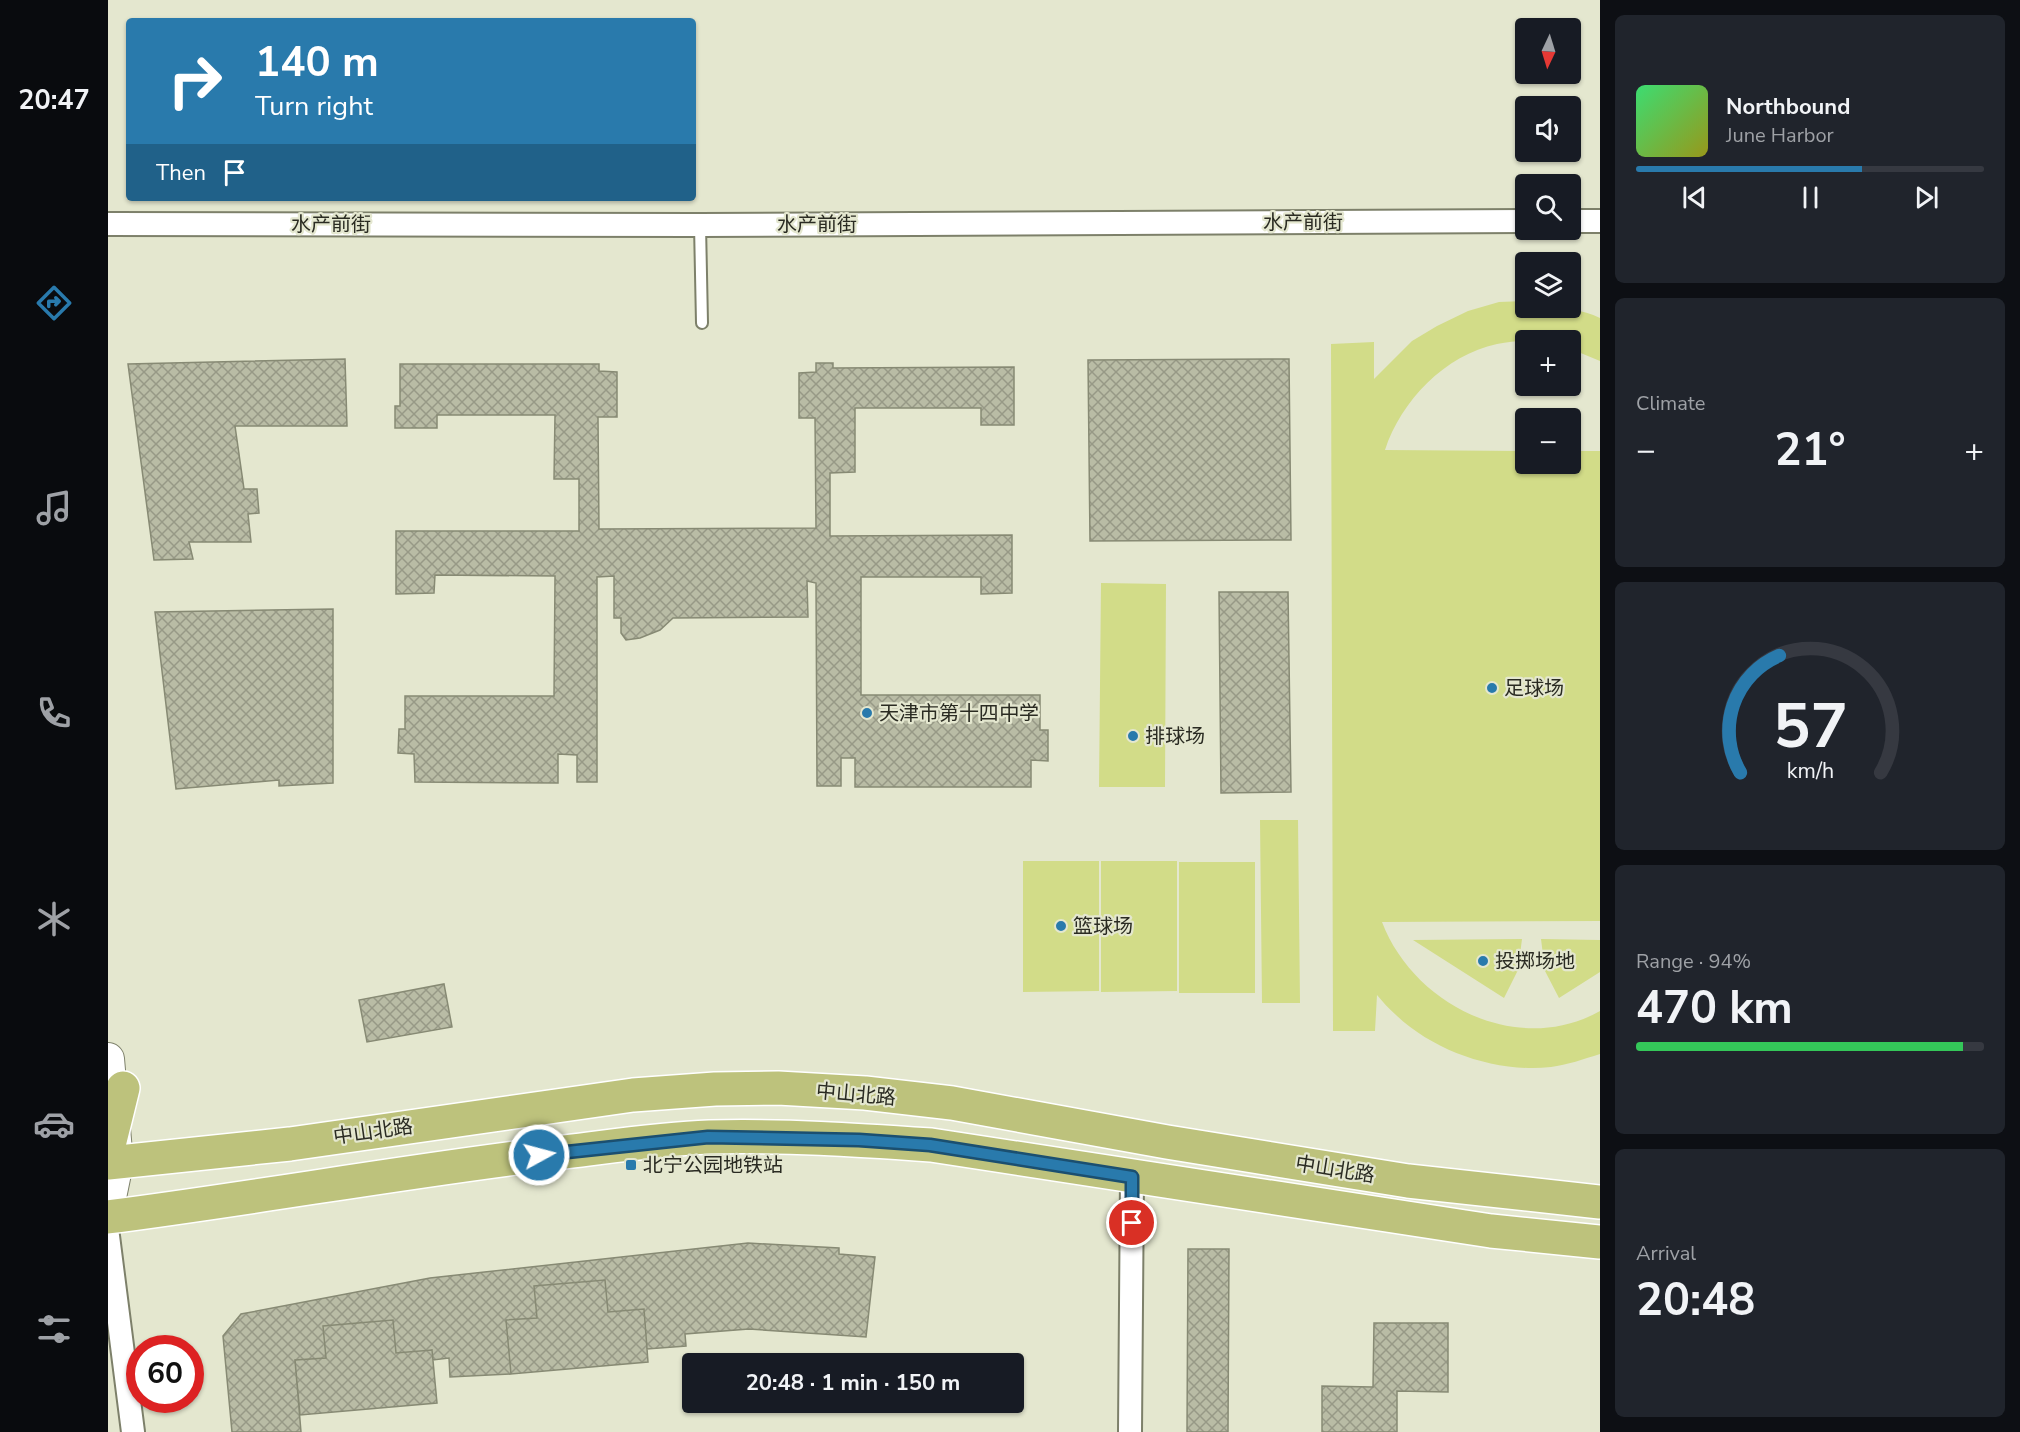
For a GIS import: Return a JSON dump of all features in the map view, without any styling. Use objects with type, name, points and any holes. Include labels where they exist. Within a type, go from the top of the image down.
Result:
[{"type":"main road","points":[[111,1158],[123,1088]]},
{"type":"main road","name":"中山北路","points":[[111,1158],[290,1144],[633,1095],[716,1089],[778,1088],[865,1093],[952,1103],[1167,1142],[1408,1181],[1600,1202]]},
{"type":"main road","name":"中山北路","points":[[108,1217],[475,1163],[708,1137],[848,1140],[930,1145],[1491,1232],[1600,1242]]},
{"type":"street","name":"水产前街","points":[[108,224],[700,225],[1515,221]]},
{"type":"street","points":[[1581,221],[1600,221]]},
{"type":"street","points":[[108,1059],[111,1158],[108,1207]]},
{"type":"street","points":[[1130,1432],[1132,1177]]},
{"type":"street","points":[[108,1236],[133,1432]]},
{"type":"lane","points":[[700,225],[702,323]]},
{"type":"green space","name":"足球场","points":[[1515,301],[1515,318],[1581,318],[1581,311],[1600,318],[1600,361],[1581,353],[1581,330],[1515,330],[1515,341],[1478,350],[1443,369],[1414,398],[1402,414],[1385,450],[1515,451],[1515,474],[1581,474],[1581,451],[1600,451],[1600,921],[1382,922],[1397,952],[1418,978],[1444,999],[1473,1015],[1504,1025],[1536,1028],[1569,1024],[1600,1011],[1600,1054],[1551,1067],[1509,1067],[1468,1057],[1448,1049],[1412,1028],[1377,995],[1375,1031],[1333,1031],[1331,344],[1374,342],[1374,379],[1412,341],[1468,311],[1499,302]]},
{"type":"green space","points":[[1101,583],[1166,584],[1165,787],[1099,787]]},
{"type":"green space","points":[[1260,820],[1298,820],[1300,1003],[1262,1003]]},
{"type":"green space","name":"篮球场","points":[[1023,861],[1099,861],[1099,991],[1023,992]]},
{"type":"green space","name":"篮球场","points":[[1101,861],[1177,861],[1177,991],[1101,992]]},
{"type":"green space","name":"篮球场","points":[[1179,862],[1255,862],[1255,993],[1179,993]]},
{"type":"green space","name":"投掷场地","points":[[1522,939],[1518,970],[1504,998],[1413,940]]},
{"type":"green space","name":"投掷场地","points":[[1541,939],[1600,940],[1600,972],[1559,998],[1545,971]]},
{"type":"building","points":[[345,359],[347,426],[235,426],[244,489],[257,489],[259,513],[248,514],[251,542],[189,542],[193,559],[154,560],[128,364]]},
{"type":"building","points":[[1289,359],[1291,540],[1090,541],[1088,360]]},
{"type":"building","points":[[816,363],[833,363],[833,368],[1014,367],[1014,425],[981,425],[981,408],[855,408],[855,472],[830,473],[830,536],[1012,535],[1012,593],[981,594],[981,577],[861,577],[861,695],[1040,695],[1040,730],[1048,730],[1048,761],[1031,760],[1031,787],[855,787],[855,758],[841,758],[841,786],[817,786],[816,583],[807,581],[808,617],[673,618],[660,630],[640,638],[626,640],[621,633],[621,618],[614,618],[614,576],[597,577],[597,782],[577,782],[577,755],[558,754],[558,783],[415,782],[414,754],[398,753],[399,729],[405,729],[405,696],[554,696],[555,576],[435,575],[434,593],[396,594],[396,531],[579,531],[579,479],[554,479],[555,415],[437,415],[437,428],[395,428],[395,406],[400,406],[400,364],[599,364],[599,371],[617,372],[617,417],[598,417],[599,529],[816,528],[815,418],[799,418],[799,373],[816,372]]},
{"type":"building","points":[[1219,592],[1288,592],[1291,792],[1221,793]]},
{"type":"building","points":[[333,609],[333,783],[279,786],[279,780],[176,789],[155,612]]},
{"type":"building","points":[[444,984],[452,1027],[367,1042],[359,1000]]},
{"type":"building","points":[[748,1243],[839,1248],[839,1254],[875,1257],[866,1337],[749,1329],[685,1334],[686,1346],[647,1349],[644,1309],[608,1312],[605,1280],[534,1286],[537,1318],[506,1320],[511,1374],[450,1377],[449,1358],[433,1360],[432,1350],[396,1353],[393,1320],[323,1326],[326,1358],[295,1360],[301,1432],[232,1432],[223,1336],[241,1314],[430,1278]]},
{"type":"building","points":[[1188,1249],[1229,1249],[1228,1432],[1187,1432]]},
{"type":"building","points":[[605,1280],[608,1312],[644,1309],[648,1362],[511,1374],[506,1320],[537,1318],[534,1286]]},
{"type":"building","points":[[393,1320],[396,1353],[432,1350],[437,1403],[300,1415],[295,1360],[326,1358],[323,1326]]},
{"type":"building","points":[[1374,1323],[1448,1323],[1448,1392],[1397,1391],[1397,1432],[1322,1432],[1322,1386],[1373,1387]]},
{"type":"place","name":"足球场","points":[[1492,688]]},
{"type":"place","name":"天津市第十四中学","points":[[867,713]]},
{"type":"place","name":"排球场","points":[[1133,736]]},
{"type":"place","name":"篮球场","points":[[1061,926]]},
{"type":"place","name":"投掷场地","points":[[1483,961]]},
{"type":"place","name":"北宁公园地铁站","points":[[631,1165]]},
{"type":"route","points":[[539,1155],[708,1137],[859,1140],[930,1145],[1132,1177],[1132,1223]]}]
